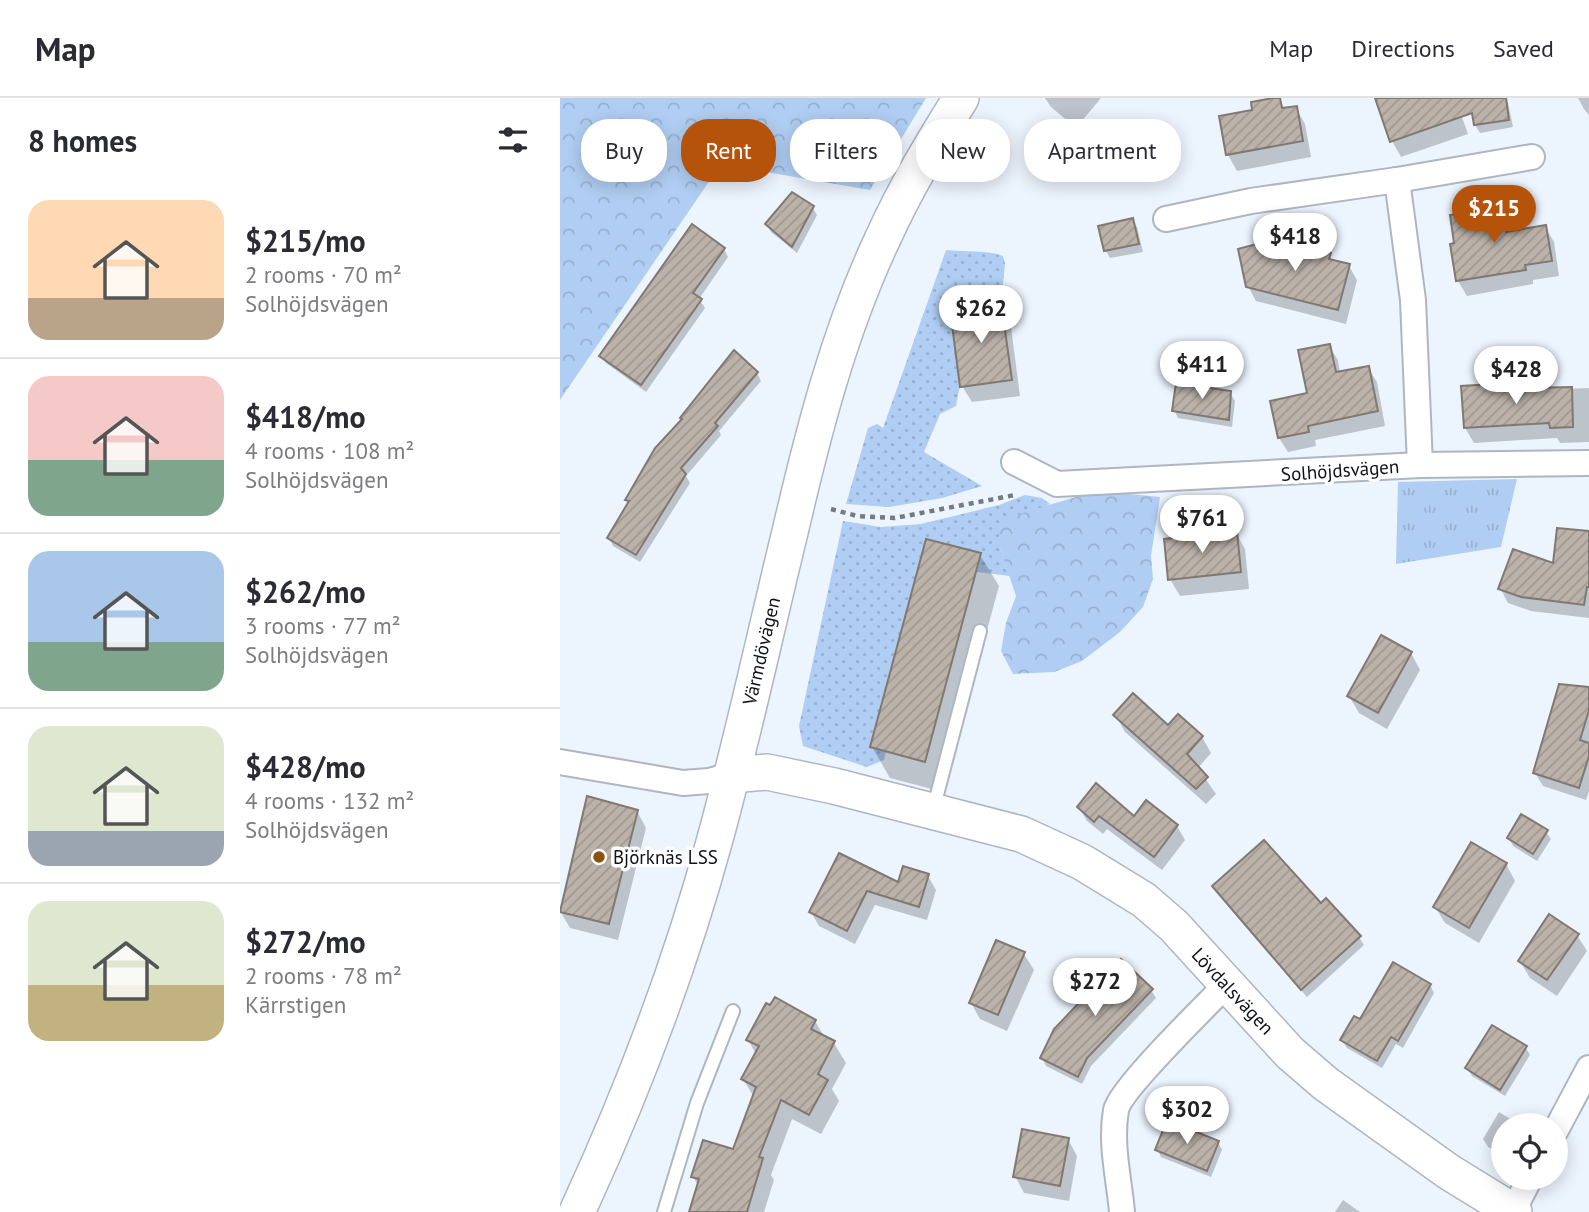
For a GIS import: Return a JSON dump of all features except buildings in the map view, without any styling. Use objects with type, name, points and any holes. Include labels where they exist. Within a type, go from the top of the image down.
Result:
[{"type":"main road","name":"Värmdövägen","points":[[578,1212],[615,1131],[662,1009],[715,841],[806,462],[830,379],[882,238],[928,152],[961,98]]},
{"type":"main road","name":"Lövdalsvägen","points":[[731,775],[767,772],[932,811],[1021,834],[1092,868],[1154,909],[1174,926],[1290,1053],[1326,1084],[1449,1172],[1513,1211]]},
{"type":"street","points":[[1166,219],[1251,201],[1532,157]]},
{"type":"street","name":"Solhöjdsvägen","points":[[1397,180],[1413,300],[1420,465]]},
{"type":"street","points":[[1014,462],[1057,484]]},
{"type":"street","name":"Solhöjdsvägen","points":[[1057,484],[1420,465],[1589,463]]},
{"type":"street","points":[[560,762],[683,783],[709,781],[731,775]]},
{"type":"street","points":[[1122,1212],[1114,1143],[1117,1107],[1151,1063],[1226,985]]},
{"type":"street","points":[[1565,1113],[1589,1068]]},
{"type":"street","points":[[1513,1211],[1524,1190]]},
{"type":"lane","points":[[932,811],[981,631]]},
{"type":"lane","points":[[664,1212],[697,1103],[733,1010]]},
{"type":"path","points":[[831,509],[857,516],[895,518],[988,501],[1057,484]]},
{"type":"green space","points":[[560,98],[926,98],[902,137],[902,119],[790,119],[790,176],[776,174],[776,119],[681,119],[681,182],[709,182],[560,400]]},
{"type":"green space","points":[[824,182],[875,182],[870,190]]},
{"type":"green space","points":[[946,250],[997,254],[1003,256],[1005,264],[1001,302],[950,309],[960,385],[956,406],[940,414],[924,452],[982,486],[942,498],[889,507],[846,504],[868,428],[877,424],[883,428]]},
{"type":"green space","points":[[1517,479],[1501,547],[1396,564],[1398,482]]},
{"type":"green space","points":[[1109,492],[1160,497],[1151,556],[1153,579],[1143,607],[1120,632],[1082,661],[1054,672],[1013,674],[1001,651],[1006,623],[1016,596],[1000,548],[999,520],[1079,496]]},
{"type":"green space","points":[[1025,495],[1042,498],[1050,504],[1040,509],[1000,548],[1010,576],[977,572],[981,553],[926,539],[870,747],[886,751],[884,760],[867,767],[803,746],[799,726],[843,521],[881,527],[921,524],[999,505]]},
{"type":"place","name":"Björknäs LSS","points":[[599,857]]}]
